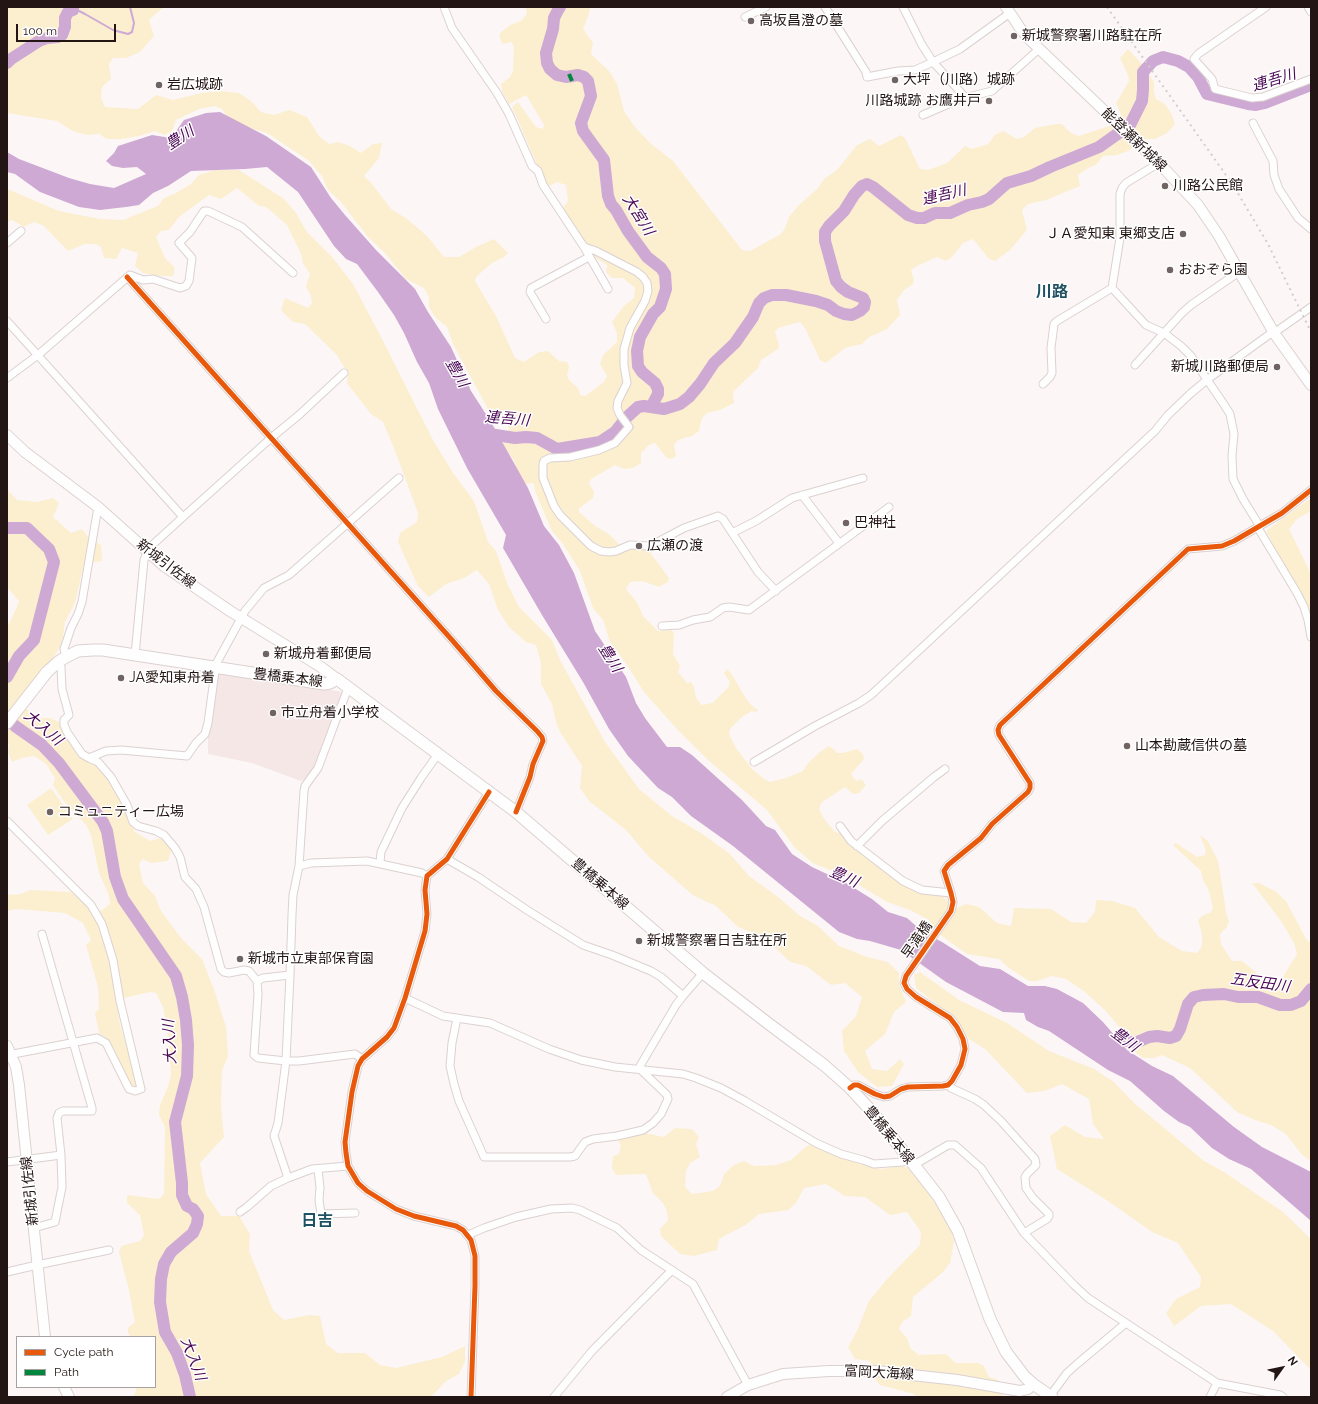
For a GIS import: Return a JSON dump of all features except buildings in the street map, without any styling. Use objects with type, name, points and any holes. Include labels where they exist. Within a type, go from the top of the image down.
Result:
[{"type":"main road","name":"能登瀬新城線","points":[[1008,10],[1020,28],[1039,49],[1159,163],[1185,190],[1207,218],[1274,333],[1311,385]]},
{"type":"main road","name":"新城引佐線","points":[[7,435],[25,452],[98,507],[164,566],[241,618],[321,667],[337,679]]},
{"type":"main road","name":"豊橋乗本線","points":[[7,723],[47,672],[62,659],[78,652],[93,650],[135,655],[324,684],[330,683],[337,679],[516,812],[703,973],[824,1065],[850,1088],[874,1114],[939,1197],[955,1225],[990,1319],[1006,1352],[1024,1377],[1051,1396]]},
{"type":"main road","name":"新城引佐線","points":[[8,1052],[16,1067],[19,1085],[45,1336]]},
{"type":"main road","name":"富岡大海線","points":[[727,1397],[748,1385],[783,1374],[829,1371],[876,1370],[957,1380],[1020,1391],[1028,1389],[1033,1384]]},
{"type":"main road","points":[[64,1388],[69,1397]]},
{"type":"street","points":[[444,7],[452,28],[497,93],[532,166],[538,171],[543,185],[584,247],[608,289]]},
{"type":"street","points":[[745,17],[766,7]]},
{"type":"street","points":[[825,7],[866,72],[867,76],[915,70],[933,62],[960,49],[1008,10]]},
{"type":"street","points":[[903,7],[922,45],[933,62],[965,95],[965,97]]},
{"type":"street","points":[[1266,7],[1198,54],[1194,59],[1212,79],[1215,88],[1252,98],[1263,97],[1311,79]]},
{"type":"street","points":[[1308,7],[1311,12]]},
{"type":"street","points":[[923,115],[965,97],[992,91],[1039,49]]},
{"type":"street","points":[[1253,123],[1273,161],[1274,175],[1279,189],[1298,218],[1311,229]]},
{"type":"street","points":[[1043,384],[1052,373],[1050,348],[1054,324],[1112,288],[1120,238],[1120,194],[1122,188],[1126,183],[1159,163]]},
{"type":"street","points":[[7,378],[38,355],[130,275],[143,280],[153,279],[180,288],[186,286],[189,281],[192,258],[179,243],[190,232],[204,211],[208,211],[242,227],[293,273]]},
{"type":"street","points":[[7,242],[21,230]]},
{"type":"street","points":[[584,247],[596,251],[636,272],[643,277],[647,283],[648,291],[645,301],[630,328],[624,349],[624,365],[627,383],[618,401],[617,408],[620,415],[629,426],[615,443],[599,450],[570,457],[550,458],[544,461],[542,464],[544,478],[554,506],[566,522],[591,546],[601,551],[610,552],[616,551],[630,544],[650,546],[684,528],[718,516],[723,519],[758,572],[776,591]]},
{"type":"street","points":[[546,319],[530,292],[531,288],[589,257]]},
{"type":"street","points":[[1135,365],[1191,305],[1239,272]]},
{"type":"street","points":[[127,277],[496,691],[528,720],[542,737],[543,741],[532,764],[530,777],[516,812]]},
{"type":"street","points":[[1112,288],[1146,325],[1164,333],[1191,356],[1208,379],[1230,414],[1234,434],[1232,480],[1259,525],[1258,528],[1304,607],[1311,637]]},
{"type":"street","points":[[754,762],[815,726],[859,703],[876,690],[1155,431],[1168,415],[1208,379],[1311,306]]},
{"type":"street","points":[[7,321],[183,517]]},
{"type":"street","points":[[135,655],[144,560],[147,551],[344,373]]},
{"type":"street","points":[[89,758],[106,751],[121,750],[187,756],[196,743],[205,734],[208,723],[214,668],[241,618],[264,588],[289,575],[399,478]]},
{"type":"street","points":[[732,533],[756,521],[792,498],[863,478]]},
{"type":"street","points":[[840,826],[857,846],[903,881],[922,890],[952,893],[944,871],[948,865],[981,838],[992,824],[1028,792],[1030,788],[1030,783],[999,736],[998,730],[1000,725],[1188,549],[1222,546],[1234,542],[1282,513],[1311,490]]},
{"type":"street","points":[[802,494],[839,543]]},
{"type":"street","points":[[98,507],[82,602],[66,642],[62,659],[62,689],[69,715],[64,720],[64,725],[67,732],[82,754],[98,762],[111,776],[127,805],[133,822],[138,826],[164,835],[175,848],[180,857],[185,877],[196,889],[202,902],[224,972],[249,971],[257,981],[258,994],[254,1055],[258,1058],[286,1061],[299,1061],[354,1054],[362,1059]]},
{"type":"street","points":[[662,626],[679,625],[693,620],[710,617],[723,608],[729,606],[749,610],[889,507]]},
{"type":"street","points":[[288,1178],[274,1136],[278,1123],[286,1061],[293,895],[299,866],[305,786],[318,768],[348,688]]},
{"type":"street","points":[[380,863],[381,852],[402,808],[438,754]]},
{"type":"street","points":[[857,846],[882,821],[934,776],[945,769]]},
{"type":"street","points":[[471,1397],[475,1256],[471,1240],[463,1230],[456,1226],[414,1216],[396,1209],[367,1191],[358,1183],[348,1166],[346,1142],[353,1086],[362,1059],[387,1038],[394,1028],[406,998],[425,931],[427,914],[425,890],[427,876],[447,860],[489,792]]},
{"type":"street","points":[[7,821],[91,906],[102,924],[113,960],[120,1001],[141,1089],[135,1091],[129,1089],[106,1043],[97,1038],[8,1052]]},
{"type":"street","points":[[447,860],[478,877],[583,945],[650,971],[661,977],[683,996]]},
{"type":"street","points":[[299,866],[311,863],[367,861],[422,873],[427,876]]},
{"type":"street","name":"早滝橋","points":[[948,1084],[952,1081],[964,1057],[965,1049],[963,1039],[957,1027],[950,1018],[916,998],[907,989],[904,983],[906,976],[951,911],[953,902],[952,893]]},
{"type":"street","points":[[34,1228],[55,1222],[62,1187],[61,1155],[57,1118],[59,1113],[63,1111],[92,1112],[42,934]]},
{"type":"street","points":[[457,1018],[452,1043],[450,1066],[459,1101],[484,1158],[570,1157],[575,1156],[585,1142],[593,1139],[617,1136],[643,1130],[654,1123],[661,1114],[668,1099],[665,1092],[641,1070],[640,1066],[676,1005],[703,973]]},
{"type":"street","points":[[257,981],[262,978],[290,975]]},
{"type":"street","points":[[406,998],[443,1016],[490,1023],[549,1049],[581,1060],[615,1067],[683,1074],[696,1078],[721,1088],[745,1101],[816,1144],[841,1154],[874,1164],[912,1162],[948,1145],[955,1144],[981,1168],[1024,1233],[1083,1293],[1216,1383],[1284,1397]]},
{"type":"street","points":[[850,1088],[854,1085],[858,1085],[884,1097],[890,1096],[901,1089],[908,1087],[943,1086],[948,1084],[951,1088],[975,1099],[991,1112],[1035,1159],[1036,1165],[1025,1176],[1026,1188],[1033,1198],[1049,1214],[1049,1216],[1047,1219],[1024,1233]]},
{"type":"street","points":[[7,1162],[26,1158],[61,1155]]},
{"type":"street","points":[[240,1212],[271,1186],[288,1178],[312,1169],[348,1166]]},
{"type":"street","points":[[318,1169],[321,1214],[355,1213]]},
{"type":"street","points":[[468,1235],[538,1211],[572,1208],[589,1214],[617,1228],[641,1250],[693,1284],[748,1385]]},
{"type":"street","points":[[7,1272],[109,1250]]},
{"type":"street","points":[[554,1397],[592,1351],[672,1270]]},
{"type":"street","points":[[1051,1396],[1067,1373],[1076,1364],[1126,1323]]},
{"type":"street","points":[[1210,1397],[1216,1383]]},
{"type":"shaded area","points":[[7,7],[164,7],[149,20],[154,36],[140,52],[126,58],[113,58],[109,64],[111,79],[102,87],[101,98],[105,107],[138,109],[156,95],[173,100],[201,93],[221,91],[239,93],[251,101],[261,112],[274,115],[289,110],[307,117],[319,136],[329,144],[338,142],[350,146],[361,153],[373,144],[382,143],[379,158],[364,176],[392,210],[406,218],[427,236],[444,257],[459,257],[494,239],[508,253],[504,257],[492,263],[476,277],[475,281],[496,316],[515,358],[524,362],[539,352],[548,351],[559,361],[567,362],[569,367],[567,376],[578,388],[580,395],[585,396],[604,382],[607,376],[600,364],[603,355],[617,342],[617,333],[612,322],[624,306],[634,298],[635,288],[623,278],[612,278],[606,272],[607,265],[589,254],[564,214],[563,208],[568,201],[566,185],[557,182],[549,186],[545,183],[512,107],[518,102],[536,127],[543,129],[544,125],[526,95],[509,104],[502,91],[501,84],[510,77],[513,71],[514,46],[511,42],[502,44],[499,34],[510,25],[521,21],[527,14],[526,7],[590,7],[583,29],[593,43],[591,54],[610,72],[617,84],[624,111],[635,127],[650,143],[673,161],[742,250],[750,251],[781,234],[789,217],[798,206],[818,188],[824,179],[837,170],[857,145],[870,139],[879,146],[901,135],[905,138],[920,169],[928,170],[947,163],[965,146],[972,149],[988,144],[995,135],[1003,131],[1017,139],[1024,137],[1035,128],[1062,124],[1071,133],[1079,136],[1112,125],[1122,117],[1116,103],[1129,81],[1128,75],[1120,58],[1128,49],[1142,64],[1154,82],[1156,99],[1165,104],[1172,115],[1175,124],[1167,133],[1155,139],[1147,139],[1128,151],[1117,155],[1103,156],[1096,165],[1078,175],[1080,186],[1046,200],[1028,204],[1022,210],[1027,230],[1010,250],[995,261],[989,259],[973,239],[963,243],[952,257],[946,261],[937,257],[911,270],[914,280],[913,284],[904,290],[897,300],[900,315],[887,329],[869,337],[862,344],[845,348],[826,363],[820,360],[805,328],[800,322],[778,328],[775,332],[779,345],[778,349],[761,360],[758,368],[733,392],[734,403],[720,410],[707,413],[702,418],[699,431],[692,436],[678,440],[674,445],[676,456],[672,459],[667,458],[655,443],[649,445],[641,453],[641,463],[633,468],[624,469],[615,465],[591,479],[589,483],[594,492],[593,498],[579,508],[579,512],[595,526],[609,534],[620,545],[628,549],[633,547],[649,551],[669,578],[668,582],[659,587],[642,581],[630,582],[626,589],[638,604],[643,616],[658,631],[671,630],[674,633],[673,654],[680,666],[678,672],[687,683],[691,682],[694,687],[696,698],[702,705],[712,703],[728,688],[730,682],[724,673],[727,669],[751,705],[758,710],[756,712],[752,711],[743,716],[730,729],[729,734],[736,748],[752,769],[770,782],[786,778],[803,771],[808,763],[829,746],[838,753],[857,749],[863,754],[864,759],[851,774],[856,781],[861,779],[866,785],[859,793],[853,794],[845,787],[821,803],[819,810],[835,832],[840,833],[849,843],[887,870],[903,885],[921,892],[941,895],[957,908],[966,904],[979,907],[997,923],[1011,926],[1014,908],[1051,909],[1071,922],[1086,923],[1095,912],[1096,900],[1112,901],[1135,908],[1159,937],[1182,951],[1197,953],[1202,946],[1202,934],[1198,920],[1202,916],[1211,912],[1213,908],[1209,891],[1203,880],[1201,871],[1173,845],[1176,843],[1197,857],[1205,855],[1206,851],[1200,835],[1208,841],[1218,861],[1229,922],[1220,934],[1221,944],[1232,961],[1242,961],[1258,974],[1262,982],[1270,986],[1279,983],[1297,954],[1294,943],[1281,921],[1252,883],[1259,883],[1275,891],[1286,901],[1306,939],[1311,943],[1311,1161],[1302,1155],[1286,1134],[1271,1125],[1237,1112],[1190,1068],[1162,1055],[1155,1058],[1143,1058],[1130,1049],[1125,1034],[1105,1010],[1085,992],[1066,979],[1052,976],[1037,981],[1029,981],[1009,968],[999,959],[967,954],[935,931],[929,920],[910,910],[887,902],[844,876],[813,863],[795,848],[767,810],[708,760],[675,727],[644,692],[610,642],[603,620],[593,608],[580,571],[563,544],[552,531],[535,491],[534,483],[526,484],[519,479],[514,461],[503,444],[509,429],[507,422],[499,410],[488,409],[454,346],[447,327],[435,317],[429,307],[429,297],[424,288],[406,279],[384,252],[368,237],[341,202],[328,190],[322,176],[308,160],[267,133],[247,127],[227,117],[222,109],[214,106],[199,109],[176,120],[172,131],[165,135],[155,131],[139,136],[121,139],[107,139],[99,134],[86,135],[73,131],[57,121],[7,113]]},
{"type":"shaded area","points":[[215,170],[239,170],[284,199],[296,213],[307,232],[332,257],[353,284],[433,440],[453,473],[474,501],[488,542],[496,551],[507,583],[519,607],[552,640],[560,660],[605,742],[639,789],[672,816],[701,833],[730,854],[749,876],[778,897],[800,916],[818,926],[839,946],[867,957],[888,962],[899,973],[899,984],[906,1002],[894,1012],[885,1034],[865,1051],[872,1069],[887,1071],[900,1059],[904,1064],[892,1086],[877,1087],[858,1072],[844,1051],[842,1031],[856,1016],[862,997],[845,983],[831,985],[806,966],[790,962],[764,937],[738,927],[716,906],[694,896],[649,857],[626,830],[589,801],[580,788],[582,766],[560,732],[552,704],[541,684],[541,663],[536,645],[526,642],[509,627],[498,610],[489,584],[477,570],[464,578],[446,584],[429,597],[418,586],[398,542],[400,533],[417,522],[418,513],[383,422],[371,414],[347,383],[348,373],[336,354],[305,324],[293,322],[281,310],[285,298],[308,308],[312,303],[311,296],[306,286],[310,274],[303,263],[301,254],[287,225],[266,207],[259,206],[237,188],[221,199],[209,195],[179,217],[169,230],[161,231],[156,237],[165,258],[175,268],[173,276],[159,276],[143,273],[135,266],[138,253],[122,248],[116,259],[104,258],[101,247],[96,244],[85,244],[68,251],[44,226],[34,222],[24,227],[12,220],[7,222],[7,189],[59,211],[100,219],[123,220],[158,206],[164,198],[191,184],[199,175]]},
{"type":"shaded area","points":[[7,489],[17,500],[37,502],[53,498],[59,503],[53,517],[71,533],[82,529],[89,538],[101,545],[102,561],[84,563],[75,603],[65,622],[62,643],[54,657],[18,700],[35,718],[50,718],[59,722],[63,733],[78,750],[91,757],[107,775],[126,805],[130,822],[135,832],[150,841],[160,838],[172,849],[168,861],[151,863],[143,859],[139,864],[143,883],[155,896],[161,911],[181,938],[202,959],[215,992],[226,1027],[228,1056],[222,1071],[221,1105],[224,1137],[200,1163],[206,1194],[221,1216],[239,1216],[250,1234],[249,1251],[273,1310],[284,1320],[309,1315],[320,1316],[326,1344],[338,1353],[365,1353],[380,1365],[396,1368],[442,1357],[465,1346],[465,1361],[459,1374],[446,1381],[431,1397],[133,1397],[136,1388],[156,1388],[156,1336],[130,1336],[128,1333],[128,1328],[135,1322],[119,1252],[121,1246],[140,1241],[144,1235],[140,1215],[127,1203],[127,1195],[159,1199],[164,1194],[165,1127],[159,1115],[160,1105],[168,1087],[171,1075],[169,1041],[163,1007],[156,993],[150,992],[124,998],[117,1006],[120,1025],[135,1074],[136,1086],[132,1087],[114,1049],[105,1037],[99,1033],[95,1013],[99,1009],[98,987],[86,945],[91,940],[83,923],[65,913],[16,909],[7,911],[7,895],[21,894],[30,890],[71,892],[93,912],[102,910],[110,904],[109,895],[99,873],[91,835],[86,825],[63,800],[53,785],[55,778],[46,764],[34,756],[22,758],[12,762],[8,752],[7,628],[19,601],[7,587]]},
{"type":"shaded area","points":[[1311,498],[1311,511],[1297,519],[1289,529],[1311,574],[1311,620],[1306,607],[1267,533],[1267,530]]},
{"type":"shaded area","name":"市立舟着小学校","points":[[217,673],[343,692],[315,767],[306,779],[301,781],[252,763],[208,754],[208,733]]},
{"type":"shaded area","name":"コミュニティー広場","points":[[51,788],[73,819],[48,835],[27,805]]},
{"type":"shaded area","points":[[920,972],[959,1000],[1007,1023],[1049,1051],[1094,1069],[1114,1082],[1134,1103],[1204,1161],[1224,1172],[1283,1212],[1310,1238],[1311,1370],[1273,1331],[1231,1304],[1201,1306],[1174,1326],[1166,1313],[1176,1299],[1200,1287],[1201,1277],[1178,1243],[1152,1232],[1108,1201],[1057,1169],[1050,1136],[1065,1125],[1085,1137],[1104,1139],[1093,1124],[1089,1099],[1062,1084],[1045,1091],[1027,1093],[985,1049],[969,1039],[953,1017],[916,988],[914,975]]},
{"type":"shaded area","points":[[675,1128],[692,1129],[699,1137],[696,1144],[700,1157],[690,1163],[686,1171],[685,1187],[692,1194],[713,1191],[720,1186],[724,1174],[734,1165],[744,1161],[754,1166],[776,1165],[791,1160],[808,1145],[817,1146],[860,1164],[881,1169],[902,1166],[908,1168],[924,1186],[950,1228],[954,1241],[950,1263],[942,1273],[913,1297],[911,1316],[902,1322],[899,1329],[907,1338],[911,1349],[919,1355],[946,1354],[955,1363],[978,1363],[984,1366],[989,1377],[996,1379],[1002,1384],[1003,1397],[916,1397],[914,1394],[880,1385],[872,1375],[870,1361],[855,1359],[848,1347],[857,1331],[869,1301],[888,1278],[920,1245],[921,1232],[907,1212],[890,1215],[865,1197],[845,1196],[826,1184],[804,1188],[796,1203],[788,1210],[759,1214],[747,1224],[719,1239],[717,1250],[694,1256],[680,1254],[661,1236],[660,1229],[668,1220],[667,1211],[662,1202],[653,1193],[646,1174],[616,1175],[612,1168],[613,1156],[619,1154],[621,1146],[617,1137],[622,1134],[645,1133],[664,1137]]},
{"type":"water","name":"豊川","points":[[220,112],[266,136],[311,167],[331,198],[345,215],[376,250],[415,289],[451,347],[471,391],[491,422],[528,488],[544,526],[559,545],[574,573],[595,631],[626,677],[636,703],[645,718],[667,747],[680,747],[692,755],[742,800],[766,826],[775,830],[792,854],[812,867],[846,883],[872,899],[888,912],[907,918],[923,932],[980,966],[1000,969],[1028,986],[1045,986],[1057,989],[1083,1003],[1103,1022],[1127,1050],[1152,1066],[1173,1076],[1234,1127],[1262,1147],[1311,1172],[1311,1221],[1251,1169],[1229,1159],[1212,1148],[1190,1127],[1179,1122],[1164,1111],[1130,1081],[1108,1070],[1049,1031],[1026,1020],[1024,1013],[1003,1012],[946,982],[901,950],[870,941],[857,939],[839,932],[733,846],[691,816],[672,797],[658,788],[628,756],[609,729],[583,682],[503,548],[506,535],[467,468],[438,409],[429,383],[394,315],[357,264],[346,259],[334,246],[298,192],[267,167],[191,171],[168,186],[153,193],[139,205],[100,210],[79,207],[40,192],[15,174],[7,172],[7,152],[19,159],[69,178],[90,184],[114,188],[146,174],[137,167],[123,168],[112,166],[106,161],[114,153],[118,146],[152,135],[171,138],[184,120],[206,113]]},
{"type":"waterway","points":[[7,63],[39,41],[62,35],[65,27],[65,18],[68,12],[73,10],[73,7]]},
{"type":"waterway","points":[[73,10],[77,10],[113,30],[128,34],[132,32],[134,23],[130,7]]},
{"type":"waterway","name":"大宮川","points":[[560,7],[554,18],[553,29],[546,53],[547,63],[550,69],[557,75],[566,77],[578,75],[584,77],[588,81],[591,96],[581,123],[583,131],[604,160],[608,196],[611,204],[647,257],[661,268],[665,274],[666,289],[660,307],[653,314],[640,337],[637,351],[638,366],[642,372],[655,383],[658,389],[658,394],[651,407]]},
{"type":"waterway","name":"連吾川","points":[[483,433],[515,438],[537,438],[557,449],[600,442],[615,432],[627,417],[638,407],[644,406],[664,409],[680,404],[689,397],[714,363],[735,343],[753,317],[759,303],[764,298],[772,295],[786,295],[816,301],[828,305],[836,311],[844,314],[852,315],[860,311],[864,307],[865,302],[863,298],[848,292],[836,281],[825,241],[825,232],[844,211],[854,195],[862,186],[867,184],[873,187],[908,215],[917,218],[924,218],[935,213],[950,213],[968,205],[989,199],[1007,183],[1031,176],[1099,147],[1130,125],[1142,101],[1143,72],[1153,61],[1163,57],[1178,61],[1189,67],[1198,77],[1207,94],[1248,104],[1256,105],[1265,103],[1311,85]]},
{"type":"waterway","name":"大入川","points":[[7,528],[27,528],[49,549],[54,562],[34,640],[19,656],[7,677]]},
{"type":"waterway","name":"大入川","points":[[7,717],[15,726],[42,745],[59,763],[103,822],[107,831],[115,877],[123,899],[176,976],[182,997],[188,1045],[187,1076],[175,1122],[182,1195],[187,1206],[193,1209],[198,1216],[197,1224],[193,1233],[171,1252],[164,1264],[161,1279],[160,1302],[165,1332],[177,1353],[185,1375],[190,1397]]},
{"type":"waterway","name":"五反田川","points":[[1108,1048],[1119,1039],[1135,1043],[1149,1037],[1157,1036],[1170,1038],[1176,1036],[1180,1029],[1188,1004],[1194,997],[1224,994],[1238,997],[1258,997],[1280,1005],[1291,1005],[1301,1001],[1311,989]]},
{"type":"railway","points":[[1107,7],[1233,185],[1268,244],[1311,332]]},
{"type":"marked path","points":[[569,74],[572,81]]},
{"type":"cycle path","points":[[127,277],[496,691],[542,737],[543,741],[516,812]]},
{"type":"cycle path","points":[[850,1088],[854,1085],[858,1085],[884,1097],[890,1096],[901,1089],[908,1087],[948,1085],[961,1065],[965,1049],[963,1039],[957,1027],[950,1018],[916,997],[907,989],[904,983],[906,976],[951,911],[953,902],[944,871],[948,865],[981,838],[992,824],[1028,792],[1030,788],[1030,783],[999,735],[998,730],[1000,725],[1188,549],[1222,546],[1234,541],[1282,513],[1311,490]]},
{"type":"cycle path","points":[[471,1397],[475,1286],[475,1256],[471,1240],[463,1230],[456,1226],[414,1216],[396,1209],[367,1191],[358,1183],[348,1166],[345,1142],[352,1092],[358,1066],[362,1059],[387,1037],[394,1028],[405,998],[425,931],[427,914],[425,890],[427,876],[447,859],[489,792]]},
{"type":"place","name":"高坂昌澄の墓","points":[[751,21]]},
{"type":"place","name":"新城警察署川路駐在所","points":[[1014,36]]},
{"type":"place","name":"大坪（川路）城跡","points":[[895,80]]},
{"type":"place","name":"岩広城跡","points":[[159,85]]},
{"type":"place","name":"川路城跡 お鷹井戸","points":[[989,101]]},
{"type":"place","name":"川路公民館","points":[[1165,186]]},
{"type":"place","name":"ＪＡ愛知東 東郷支店","points":[[1183,234]]},
{"type":"place","name":"おおぞら園","points":[[1170,270]]},
{"type":"place","name":"新城川路郵便局","points":[[1277,367]]},
{"type":"place","name":"巴神社","points":[[846,523]]},
{"type":"place","name":"広瀬の渡","points":[[639,546]]},
{"type":"place","name":"新城舟着郵便局","points":[[266,654]]},
{"type":"place","name":"JA愛知東舟着","points":[[121,678]]},
{"type":"place","name":"市立舟着小学校","points":[[273,713]]},
{"type":"place","name":"山本勘蔵信供の墓","points":[[1127,746]]},
{"type":"place","name":"コミュニティー広場","points":[[50,812]]},
{"type":"place","name":"新城警察署日吉駐在所","points":[[639,941]]},
{"type":"place","name":"新城市立東部保育園","points":[[240,959]]},
{"type":"district","name":"川路","points":[[1052,292]]},
{"type":"district","name":"日吉","points":[[317,1221]]}]
